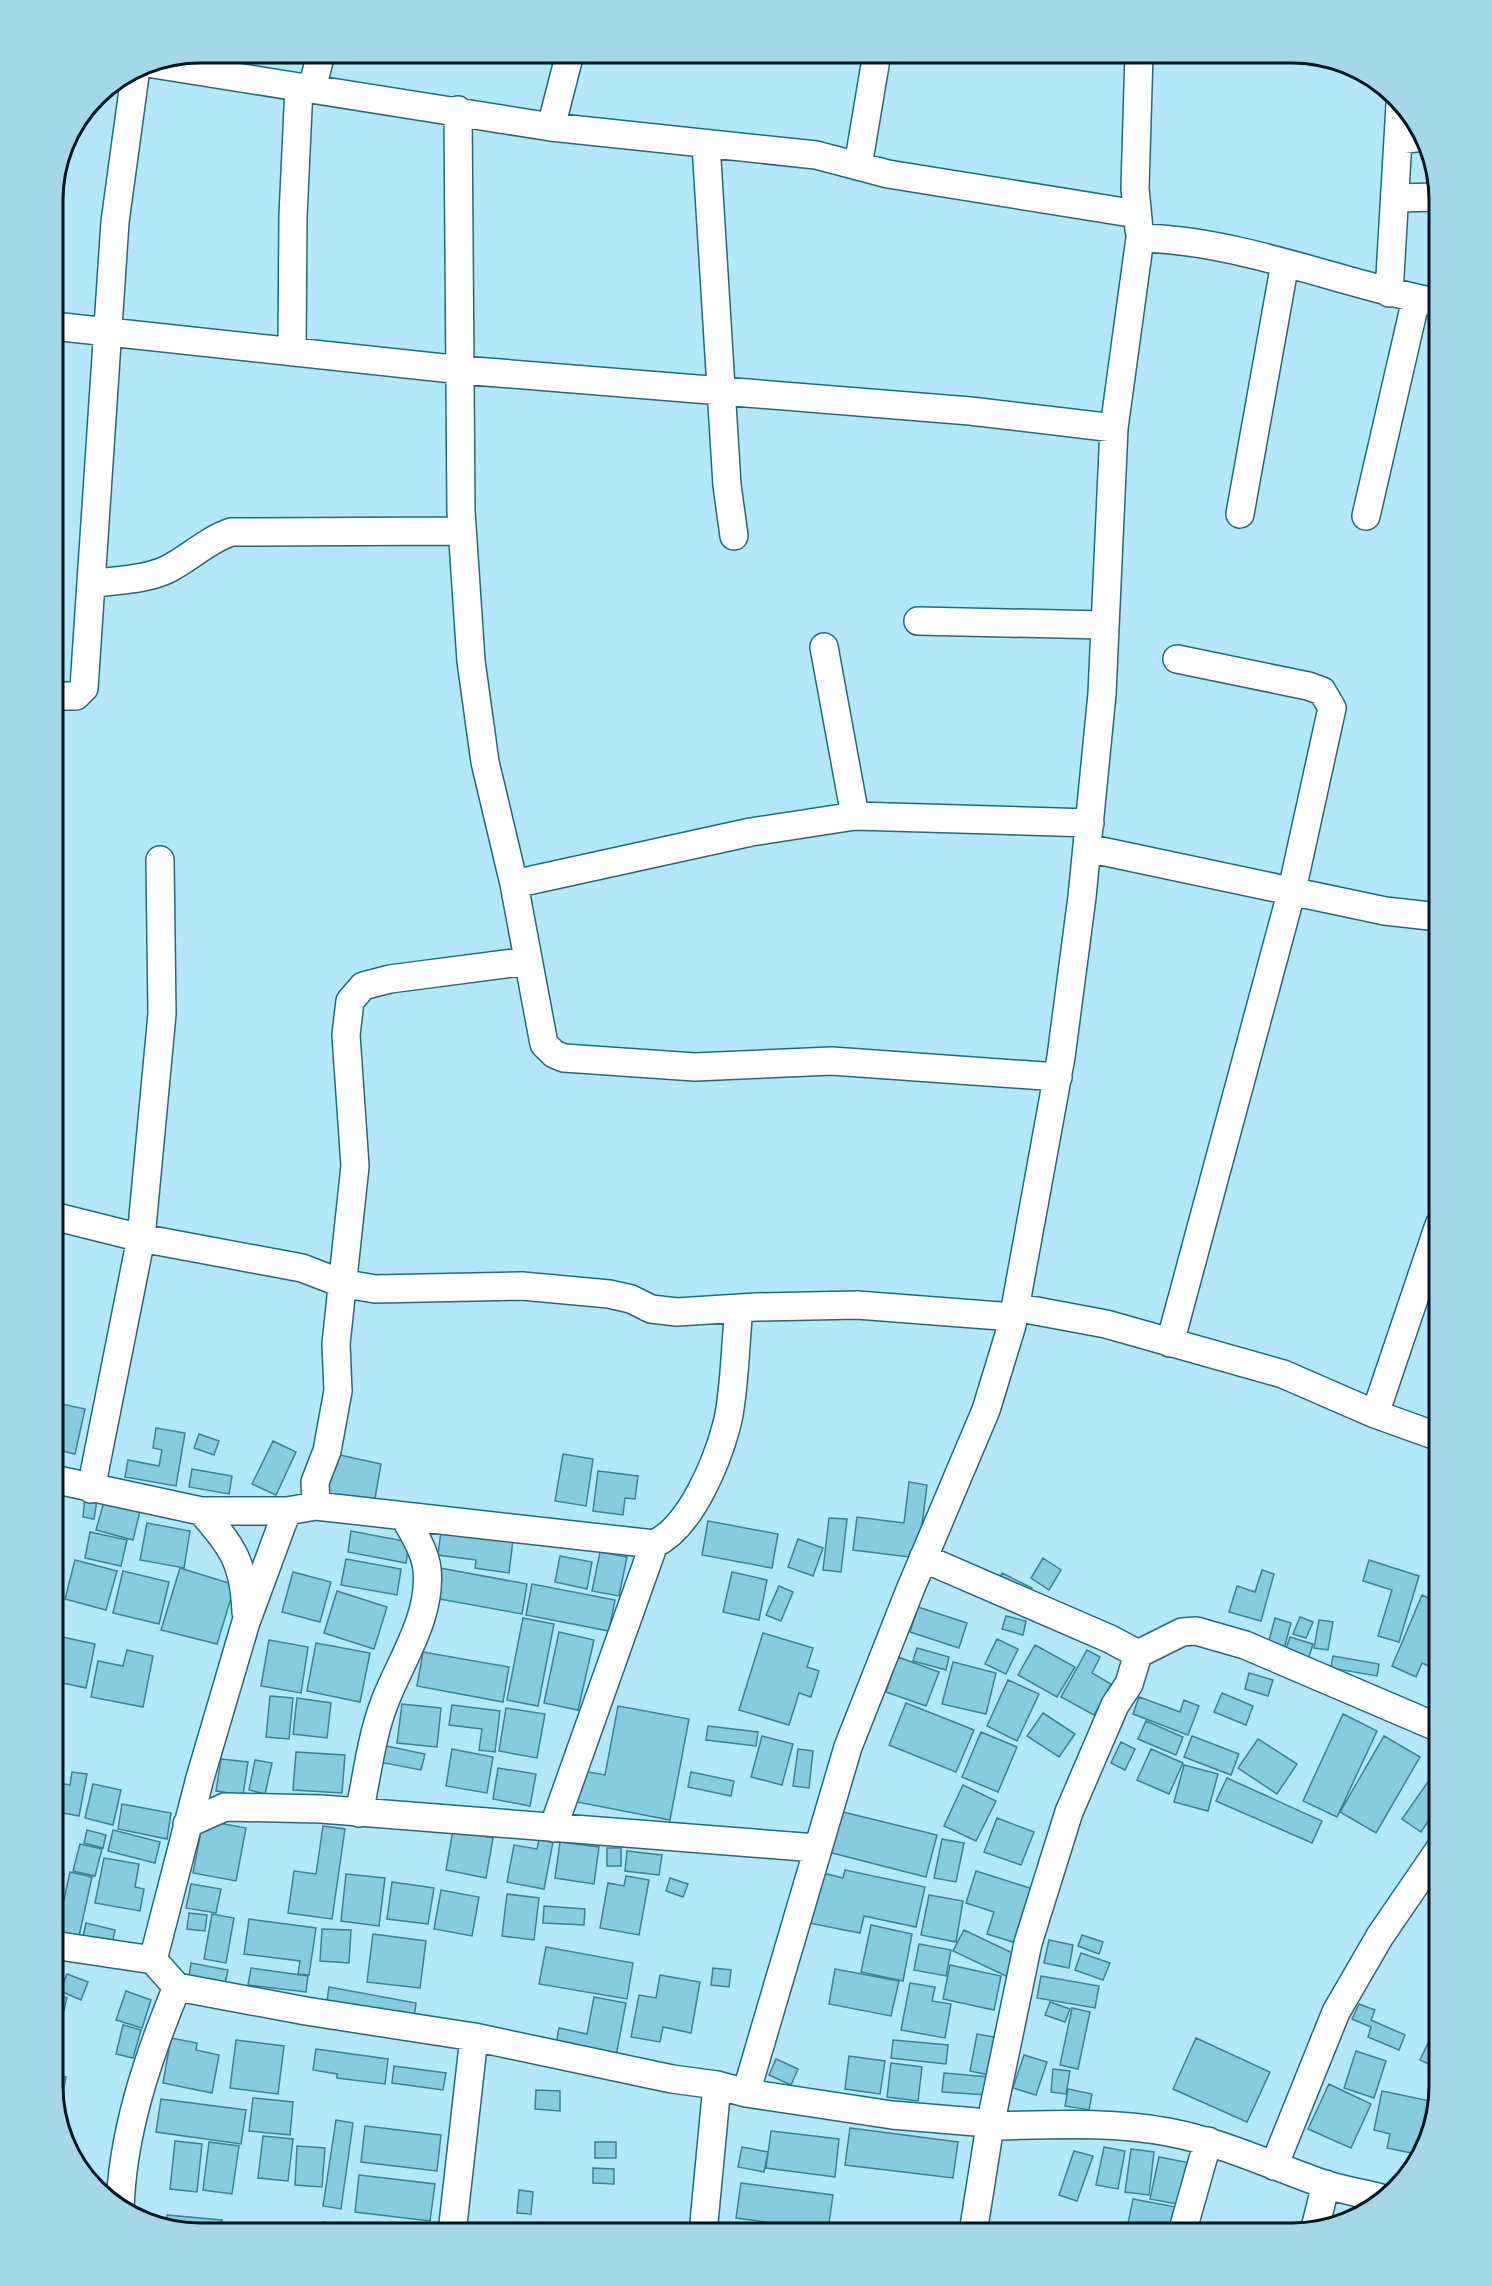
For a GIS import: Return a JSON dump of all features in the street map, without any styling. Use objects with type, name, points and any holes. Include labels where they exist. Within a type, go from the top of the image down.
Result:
[{"type":"street","points":[[292,352],[294,216],[306,88],[316,63]]},
{"type":"street","points":[[551,127],[567,63]]},
{"type":"street","points":[[858,166],[876,63]]},
{"type":"street","points":[[746,2093],[816,1848],[848,1748],[923,1558],[986,1410],[1014,1312],[1058,1077],[1088,836],[1102,694],[1114,428],[1138,226],[1139,63]]},
{"type":"street","points":[[170,67],[551,127],[816,155],[909,178],[1138,226],[1173,238],[1285,263],[1389,293],[1428,301],[1366,516]]},
{"type":"street","points":[[63,696],[76,696],[84,688],[115,222],[134,79]]},
{"type":"street","points":[[458,111],[462,531],[476,698],[479,729],[514,884],[544,1044],[554,1054],[564,1058],[695,1067],[832,1062],[1058,1077]]},
{"type":"street","points":[[1389,293],[1395,198],[1411,139],[1406,124]]},
{"type":"street","points":[[706,144],[727,485],[734,536]]},
{"type":"street","points":[[1395,198],[1429,197]]},
{"type":"street","points":[[1239,514],[1285,263]]},
{"type":"street","points":[[63,327],[462,370],[970,411],[1114,428]]},
{"type":"street","points":[[91,584],[162,572],[186,560],[218,537],[231,532],[462,531]]},
{"type":"street","points":[[918,621],[1104,625]]},
{"type":"street","points":[[824,647],[855,816]]},
{"type":"street","points":[[1170,1343],[1292,890],[1332,708],[1322,691],[1308,686],[1178,659]]},
{"type":"street","points":[[514,884],[750,832],[855,816],[1088,836],[1292,890],[1386,911],[1429,916]]},
{"type":"street","points":[[91,1489],[141,1238],[162,1014],[160,861]]},
{"type":"street","points":[[316,1506],[315,1482],[327,1451],[338,1391],[336,1344],[355,1166],[346,1035],[350,1001],[354,992],[363,986],[390,979],[528,962]]},
{"type":"street","points":[[63,1218],[141,1238],[302,1268],[341,1283],[375,1289],[522,1286],[609,1294],[631,1299],[651,1309],[677,1312],[857,1305],[1014,1312],[1106,1324],[1284,1374],[1375,1414],[1429,1433]]},
{"type":"street","points":[[1375,1414],[1429,1257]]},
{"type":"street","points":[[63,1482],[201,1511],[287,1511],[316,1506],[405,1518],[654,1544],[668,1538],[683,1521],[709,1474],[727,1423],[739,1309]]},
{"type":"street","points":[[201,1511],[228,1542],[243,1573],[246,1622]]},
{"type":"street","points":[[153,1960],[187,1824],[246,1622],[287,1511]]},
{"type":"street","points":[[359,1813],[383,1706],[410,1649],[426,1588],[427,1568],[422,1551],[405,1518]]},
{"type":"street","points":[[553,1828],[654,1544]]},
{"type":"street","points":[[923,1558],[1110,1639],[1138,1654]]},
{"type":"street","points":[[975,2223],[990,2126],[1028,1943],[1070,1812],[1115,1705],[1129,1684],[1138,1654],[1182,1632],[1196,1631],[1245,1645],[1429,1723]]},
{"type":"street","points":[[200,1779],[214,1798],[225,1807]]},
{"type":"street","points":[[187,1824],[225,1807],[359,1813],[816,1848]]},
{"type":"street","points":[[1274,2166],[1336,2012],[1380,1936],[1429,1866]]},
{"type":"street","points":[[63,1946],[153,1960],[177,1987],[306,2011],[474,2037],[672,2079],[717,2085],[746,2093],[839,2108],[976,2122],[990,2126],[1136,2127],[1208,2141],[1326,2184],[1374,2196]]},
{"type":"street","points":[[119,2196],[129,2133],[150,2055],[177,1987]]},
{"type":"street","points":[[453,2223],[474,2037]]},
{"type":"street","points":[[704,2223],[717,2085]]},
{"type":"street","points":[[1185,2223],[1208,2141]]},
{"type":"street","points":[[1317,2220],[1326,2184]]},
{"type":"building","points":[[63,1404],[85,1409],[75,1454],[63,1451]]},
{"type":"building","points":[[156,1428],[185,1433],[176,1486],[125,1477],[128,1460],[159,1466],[162,1450],[153,1448]]},
{"type":"building","points":[[199,1434],[219,1441],[214,1455],[194,1448]]},
{"type":"building","points":[[273,1441],[296,1452],[276,1495],[252,1484]]},
{"type":"building","points":[[331,1453],[381,1464],[374,1504],[323,1493]]},
{"type":"building","points":[[563,1454],[593,1459],[586,1506],[555,1501]]},
{"type":"building","points":[[192,1469],[232,1476],[229,1494],[189,1487]]},
{"type":"building","points":[[598,1471],[638,1476],[635,1499],[625,1498],[623,1515],[593,1511]]},
{"type":"building","points":[[909,1482],[927,1485],[918,1558],[853,1550],[857,1517],[904,1523]]},
{"type":"building","points":[[85,1497],[97,1499],[94,1519],[83,1517]]},
{"type":"building","points":[[104,1502],[140,1511],[133,1540],[96,1530]]},
{"type":"building","points":[[829,1518],[847,1519],[841,1572],[823,1570]]},
{"type":"building","points":[[708,1521],[778,1534],[772,1568],[702,1555]]},
{"type":"building","points":[[147,1523],[190,1531],[184,1568],[140,1560]]},
{"type":"building","points":[[441,1530],[513,1540],[509,1573],[475,1568],[476,1560],[438,1555]]},
{"type":"building","points":[[351,1531],[409,1542],[406,1563],[348,1552]]},
{"type":"building","points":[[90,1532],[127,1540],[121,1566],[85,1558]]},
{"type":"building","points":[[798,1539],[823,1548],[813,1576],[788,1567]]},
{"type":"building","points":[[600,1552],[627,1557],[619,1596],[592,1591]]},
{"type":"building","points":[[560,1556],[592,1562],[587,1589],[555,1582]]},
{"type":"building","points":[[1043,1558],[1061,1570],[1049,1590],[1031,1578]]},
{"type":"building","points":[[346,1559],[401,1569],[397,1595],[341,1585]]},
{"type":"building","points":[[75,1560],[117,1571],[106,1610],[65,1599]]},
{"type":"building","points":[[1369,1560],[1419,1576],[1399,1642],[1378,1636],[1392,1590],[1363,1581]]},
{"type":"building","points":[[180,1568],[235,1585],[217,1644],[161,1630]]},
{"type":"building","points":[[440,1568],[527,1584],[522,1614],[434,1598]]},
{"type":"building","points":[[1262,1570],[1274,1574],[1261,1621],[1229,1612],[1237,1586],[1255,1592]]},
{"type":"building","points":[[123,1571],[169,1582],[159,1624],[113,1613]]},
{"type":"building","points":[[293,1572],[331,1582],[320,1622],[282,1612]]},
{"type":"building","points":[[732,1572],[767,1580],[759,1620],[723,1612]]},
{"type":"building","points":[[1002,1573],[1032,1588],[1027,1598],[997,1583]]},
{"type":"building","points":[[532,1584],[615,1600],[609,1631],[526,1615]]},
{"type":"building","points":[[779,1586],[793,1592],[781,1621],[766,1615]]},
{"type":"building","points":[[337,1591],[387,1607],[374,1649],[324,1633]]},
{"type":"building","points":[[1422,1595],[1429,1598],[1429,1666],[1422,1663],[1416,1677],[1392,1666]]},
{"type":"building","points":[[918,1607],[967,1623],[959,1648],[910,1632]]},
{"type":"building","points":[[1006,1616],[1026,1621],[1023,1635],[1002,1629]]},
{"type":"building","points":[[1300,1617],[1313,1622],[1306,1638],[1293,1634]]},
{"type":"building","points":[[523,1618],[554,1624],[538,1706],[507,1700]]},
{"type":"building","points":[[1275,1618],[1291,1623],[1284,1649],[1268,1644]]},
{"type":"building","points":[[1319,1620],[1333,1622],[1328,1650],[1314,1648]]},
{"type":"building","points":[[559,1632],[594,1640],[578,1710],[544,1703]]},
{"type":"building","points":[[763,1633],[813,1648],[807,1667],[819,1671],[811,1697],[799,1693],[789,1725],[739,1710]]},
{"type":"building","points":[[63,1637],[95,1644],[86,1688],[63,1683]]},
{"type":"building","points":[[1290,1637],[1313,1644],[1308,1660],[1285,1652]]},
{"type":"building","points":[[997,1639],[1018,1649],[1006,1674],[985,1664]]},
{"type":"building","points":[[269,1640],[308,1647],[301,1693],[261,1686]]},
{"type":"building","points":[[316,1643],[370,1653],[360,1702],[307,1691]]},
{"type":"building","points":[[1035,1645],[1075,1667],[1057,1697],[1018,1675]]},
{"type":"building","points":[[917,1648],[949,1657],[946,1670],[913,1661]]},
{"type":"building","points":[[127,1650],[153,1656],[143,1707],[91,1697],[98,1661],[123,1666]]},
{"type":"building","points":[[1087,1650],[1100,1657],[1092,1673],[1111,1684],[1094,1715],[1061,1697]]},
{"type":"building","points":[[423,1652],[509,1667],[503,1702],[417,1686]]},
{"type":"building","points":[[1333,1656],[1379,1664],[1377,1676],[1331,1668]]},
{"type":"building","points":[[898,1657],[939,1672],[926,1706],[886,1692]]},
{"type":"building","points":[[953,1662],[996,1673],[986,1714],[942,1704]]},
{"type":"building","points":[[1249,1673],[1273,1680],[1268,1696],[1245,1689]]},
{"type":"building","points":[[1008,1680],[1039,1694],[1017,1741],[987,1726]]},
{"type":"building","points":[[1222,1693],[1253,1706],[1246,1725],[1214,1712]]},
{"type":"building","points":[[270,1696],[293,1698],[289,1739],[266,1737]]},
{"type":"building","points":[[1139,1697],[1180,1712],[1184,1700],[1199,1706],[1188,1735],[1133,1714]]},
{"type":"building","points":[[297,1698],[331,1703],[327,1738],[293,1734]]},
{"type":"building","points":[[906,1703],[974,1730],[956,1772],[889,1745]]},
{"type":"building","points":[[402,1704],[441,1708],[437,1747],[397,1743]]},
{"type":"building","points":[[452,1705],[500,1711],[495,1752],[479,1750],[482,1729],[449,1725]]},
{"type":"building","points":[[618,1706],[689,1719],[670,1820],[577,1802],[583,1771],[605,1775]]},
{"type":"building","points":[[506,1708],[545,1714],[537,1758],[499,1751]]},
{"type":"building","points":[[1043,1713],[1075,1734],[1059,1757],[1027,1736]]},
{"type":"building","points":[[1343,1714],[1377,1731],[1337,1817],[1303,1801]]},
{"type":"building","points":[[1146,1721],[1183,1737],[1176,1755],[1138,1739]]},
{"type":"building","points":[[708,1726],[758,1732],[756,1746],[706,1740]]},
{"type":"building","points":[[981,1732],[1017,1747],[998,1792],[962,1777]]},
{"type":"building","points":[[762,1736],[793,1744],[782,1785],[751,1777]]},
{"type":"building","points":[[1192,1736],[1239,1754],[1231,1775],[1184,1757]]},
{"type":"building","points":[[1384,1736],[1420,1757],[1376,1833],[1340,1812]]},
{"type":"building","points":[[1258,1739],[1297,1764],[1277,1794],[1238,1768]]},
{"type":"building","points":[[1121,1742],[1135,1749],[1125,1770],[1111,1763]]},
{"type":"building","points":[[377,1744],[425,1754],[421,1770],[374,1761]]},
{"type":"building","points":[[452,1749],[493,1757],[487,1793],[446,1786]]},
{"type":"building","points":[[798,1749],[813,1751],[809,1788],[793,1786]]},
{"type":"building","points":[[1151,1749],[1183,1763],[1169,1794],[1137,1780]]},
{"type":"building","points":[[296,1752],[345,1755],[342,1793],[293,1790]]},
{"type":"building","points":[[221,1759],[248,1762],[243,1795],[216,1791]]},
{"type":"building","points":[[255,1760],[272,1763],[265,1794],[249,1790]]},
{"type":"building","points":[[1184,1765],[1218,1774],[1208,1811],[1174,1802]]},
{"type":"building","points":[[498,1768],[536,1774],[530,1806],[493,1799]]},
{"type":"building","points":[[72,1772],[87,1774],[79,1816],[63,1813],[63,1784],[70,1785]]},
{"type":"building","points":[[691,1772],[734,1781],[731,1796],[688,1787]]},
{"type":"building","points":[[1227,1778],[1322,1821],[1312,1843],[1216,1801]]},
{"type":"building","points":[[1429,1780],[1429,1820],[1421,1832],[1402,1819]]},
{"type":"building","points":[[93,1784],[121,1790],[113,1825],[85,1818]]},
{"type":"building","points":[[963,1785],[996,1801],[976,1841],[944,1826]]},
{"type":"building","points":[[122,1804],[171,1813],[167,1839],[118,1829]]},
{"type":"building","points":[[839,1811],[937,1835],[926,1877],[828,1852]]},
{"type":"building","points":[[997,1818],[1034,1832],[1021,1865],[984,1852]]},
{"type":"building","points":[[203,1820],[246,1828],[236,1881],[193,1873]]},
{"type":"building","points":[[323,1826],[345,1829],[332,1919],[288,1913],[294,1871],[316,1874]]},
{"type":"building","points":[[87,1830],[106,1835],[103,1848],[84,1843]]},
{"type":"building","points":[[113,1830],[160,1842],[155,1863],[108,1851]]},
{"type":"building","points":[[453,1830],[493,1838],[486,1878],[446,1870]]},
{"type":"building","points":[[540,1835],[554,1837],[544,1889],[507,1882],[514,1845],[537,1849]]},
{"type":"building","points":[[942,1839],[964,1843],[956,1882],[934,1878]]},
{"type":"building","points":[[560,1842],[599,1847],[594,1884],[555,1878]]},
{"type":"building","points":[[80,1844],[102,1849],[95,1876],[73,1871]]},
{"type":"building","points":[[607,1848],[621,1848],[621,1866],[607,1866]]},
{"type":"building","points":[[627,1851],[662,1855],[659,1875],[625,1871]]},
{"type":"building","points":[[104,1858],[139,1864],[135,1887],[144,1889],[140,1911],[95,1903]]},
{"type":"building","points":[[845,1870],[925,1887],[916,1927],[864,1916],[860,1933],[804,1922],[815,1871],[843,1878]]},
{"type":"building","points":[[976,1871],[1033,1889],[1016,1943],[987,1934],[994,1912],[966,1903]]},
{"type":"building","points":[[70,1872],[92,1877],[79,1936],[63,1932],[63,1904]]},
{"type":"building","points":[[346,1874],[385,1878],[379,1926],[341,1921]]},
{"type":"building","points":[[626,1876],[649,1880],[639,1935],[600,1928],[608,1883],[624,1886]]},
{"type":"building","points":[[670,1878],[688,1884],[683,1897],[666,1891]]},
{"type":"building","points":[[392,1882],[434,1888],[428,1924],[387,1919]]},
{"type":"building","points":[[191,1884],[221,1889],[216,1913],[186,1908]]},
{"type":"building","points":[[441,1890],[479,1897],[472,1936],[434,1929]]},
{"type":"building","points":[[507,1894],[539,1898],[534,1940],[502,1936]]},
{"type":"building","points":[[929,1895],[963,1901],[956,1942],[921,1935]]},
{"type":"building","points":[[544,1906],[585,1909],[584,1925],[543,1923]]},
{"type":"building","points":[[189,1913],[207,1915],[205,1931],[187,1929]]},
{"type":"building","points":[[212,1914],[234,1918],[226,1963],[204,1959]]},
{"type":"building","points":[[249,1919],[316,1928],[309,1975],[298,1974],[300,1961],[244,1954]]},
{"type":"building","points":[[86,1923],[115,1930],[112,1944],[83,1937]]},
{"type":"building","points":[[871,1925],[912,1934],[903,1981],[861,1972]]},
{"type":"building","points":[[322,1929],[351,1930],[349,1963],[320,1961]]},
{"type":"building","points":[[964,1930],[1017,1955],[1006,1976],[953,1951]]},
{"type":"building","points":[[373,1934],[426,1941],[420,1988],[367,1982]]},
{"type":"building","points":[[1082,1935],[1103,1942],[1099,1954],[1078,1946]]},
{"type":"building","points":[[1049,1940],[1073,1945],[1069,1968],[1044,1963]]},
{"type":"building","points":[[919,1944],[951,1950],[946,1976],[914,1970]]},
{"type":"building","points":[[546,1947],[633,1963],[627,1999],[539,1984]]},
{"type":"building","points":[[1081,1953],[1110,1963],[1103,1980],[1075,1970]]},
{"type":"building","points":[[191,1963],[228,1970],[225,1984],[189,1977]]},
{"type":"building","points":[[950,1965],[1001,1976],[994,2010],[943,1999]]},
{"type":"building","points":[[251,1968],[308,1976],[306,1992],[248,1985]]},
{"type":"building","points":[[713,1968],[731,1970],[729,1987],[711,1985]]},
{"type":"building","points":[[835,1969],[899,1981],[891,2016],[829,2004]]},
{"type":"building","points":[[67,1974],[88,1982],[81,2000],[63,1992],[63,1984]]},
{"type":"building","points":[[660,1975],[700,1982],[691,2033],[663,2027],[660,2042],[631,2037],[639,1995],[656,1998]]},
{"type":"building","points":[[1041,1976],[1099,1986],[1095,2008],[1037,1998]]},
{"type":"building","points":[[910,1983],[935,1987],[932,2001],[951,2004],[945,2038],[901,2030]]},
{"type":"building","points":[[329,1987],[416,2003],[414,2018],[327,2001]]},
{"type":"building","points":[[126,1991],[151,2000],[142,2028],[116,2020]]},
{"type":"building","points":[[63,1997],[67,1998],[63,2013]]},
{"type":"building","points":[[594,1997],[626,2003],[616,2056],[556,2044],[559,2028],[587,2034]]},
{"type":"building","points":[[1050,2002],[1070,2009],[1065,2022],[1045,2015]]},
{"type":"building","points":[[1359,2004],[1375,2010],[1371,2020],[1405,2035],[1399,2050],[1368,2037],[1371,2027],[1352,2019]]},
{"type":"building","points":[[1072,2008],[1090,2012],[1078,2069],[1060,2065]]},
{"type":"building","points":[[123,2025],[141,2030],[133,2058],[116,2054]]},
{"type":"building","points":[[977,2034],[1000,2038],[993,2076],[970,2071]]},
{"type":"building","points":[[171,2038],[197,2043],[196,2050],[219,2055],[212,2093],[163,2083]]},
{"type":"building","points":[[1196,2038],[1270,2072],[1247,2122],[1173,2089]]},
{"type":"building","points":[[236,2040],[284,2046],[278,2094],[230,2088]]},
{"type":"building","points":[[893,2040],[948,2045],[946,2064],[891,2058]]},
{"type":"building","points":[[1429,2041],[1429,2064],[1420,2060]]},
{"type":"building","points":[[316,2049],[388,2059],[385,2084],[337,2078],[337,2074],[313,2070]]},
{"type":"building","points":[[1356,2051],[1386,2061],[1374,2098],[1344,2088]]},
{"type":"building","points":[[1024,2055],[1047,2062],[1036,2095],[1013,2088]]},
{"type":"building","points":[[849,2056],[885,2061],[880,2094],[845,2089]]},
{"type":"building","points":[[776,2059],[798,2069],[791,2085],[769,2075]]},
{"type":"building","points":[[891,2063],[922,2067],[918,2101],[887,2097]]},
{"type":"building","points":[[394,2066],[446,2073],[443,2090],[392,2083]]},
{"type":"building","points":[[1053,2069],[1070,2071],[1066,2094],[1051,2092]]},
{"type":"building","points":[[944,2073],[989,2077],[987,2095],[942,2092]]},
{"type":"building","points":[[1329,2084],[1371,2104],[1351,2148],[1308,2129]]},
{"type":"building","points":[[1068,2089],[1092,2094],[1089,2110],[1065,2106]]},
{"type":"building","points":[[536,2090],[560,2091],[560,2111],[535,2109]]},
{"type":"building","points":[[1382,2091],[1428,2101],[1419,2139],[1412,2153],[1387,2148],[1390,2134],[1374,2130]]},
{"type":"building","points":[[253,2098],[293,2102],[290,2135],[249,2131]]},
{"type":"building","points":[[161,2099],[246,2110],[241,2144],[156,2132]]},
{"type":"building","points":[[336,2120],[353,2123],[341,2209],[323,2206]]},
{"type":"building","points":[[365,2126],[441,2135],[437,2171],[361,2162]]},
{"type":"building","points":[[850,2128],[958,2142],[953,2178],[845,2165]]},
{"type":"building","points":[[771,2131],[839,2139],[835,2177],[766,2168]]},
{"type":"building","points":[[263,2136],[293,2139],[288,2181],[258,2178]]},
{"type":"building","points":[[175,2141],[202,2144],[197,2192],[170,2189]]},
{"type":"building","points":[[209,2142],[239,2146],[232,2194],[203,2190]]},
{"type":"building","points":[[595,2142],[616,2142],[616,2158],[595,2158]]},
{"type":"building","points":[[297,2146],[325,2148],[322,2187],[295,2185]]},
{"type":"building","points":[[742,2147],[768,2152],[764,2172],[738,2167]]},
{"type":"building","points":[[1104,2147],[1125,2151],[1118,2189],[1096,2185]]},
{"type":"building","points":[[1131,2149],[1154,2152],[1149,2195],[1125,2192]]},
{"type":"building","points":[[1074,2151],[1093,2156],[1077,2201],[1059,2195]]},
{"type":"building","points":[[1159,2157],[1190,2163],[1182,2205],[1150,2199]]},
{"type":"building","points":[[593,2168],[614,2169],[614,2184],[593,2183]]},
{"type":"building","points":[[359,2175],[435,2184],[430,2221],[355,2212]]},
{"type":"building","points":[[741,2183],[833,2195],[829,2223],[774,2223],[736,2218]]},
{"type":"building","points":[[519,2190],[533,2192],[531,2214],[517,2213]]},
{"type":"building","points":[[1133,2199],[1176,2207],[1173,2223],[1128,2223]]},
{"type":"building","points":[[167,2215],[222,2220],[222,2223],[191,2223],[167,2219]]}]
